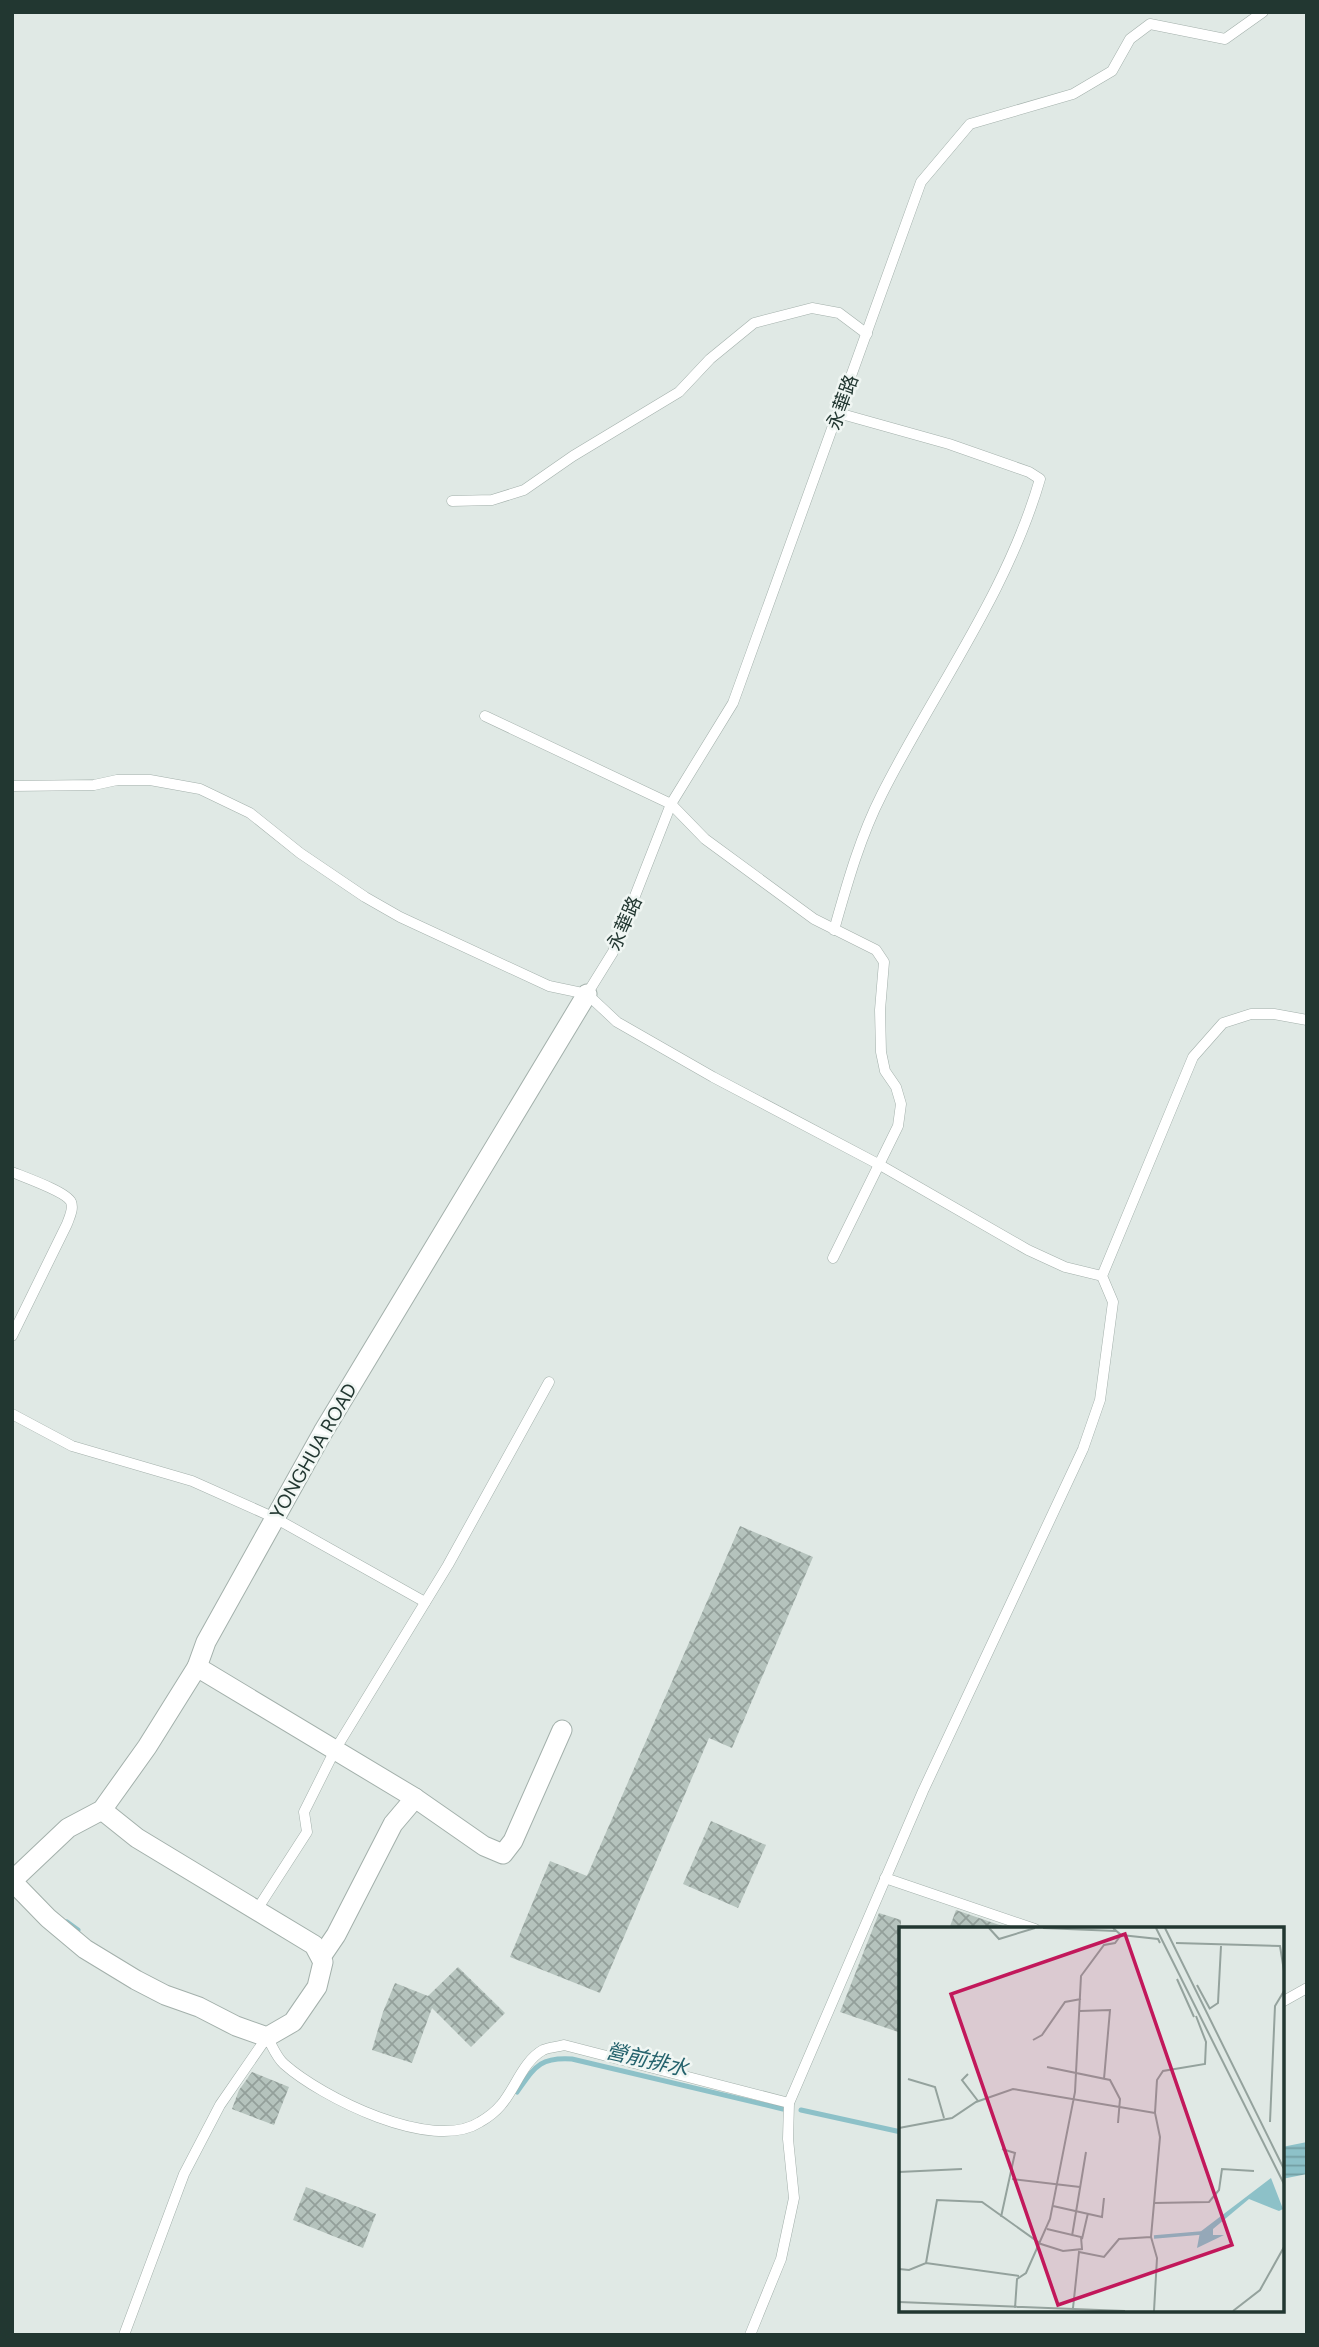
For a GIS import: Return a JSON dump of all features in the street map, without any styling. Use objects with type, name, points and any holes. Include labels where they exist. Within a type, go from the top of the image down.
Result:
[{"type":"street","name":"YONGHUA ROAD","points":[[12,1881],[68,1828],[102,1810],[147,1746],[197,1667],[206,1642],[323,1433],[587,994]]},
{"type":"street","points":[[197,1667],[415,1798],[484,1846],[503,1854],[513,1841],[562,1730]]},
{"type":"street","points":[[321,1958],[336,1935],[393,1824],[415,1798]]},
{"type":"street","points":[[12,1881],[48,1918],[85,1948],[165,1995],[267,2037],[293,2022],[317,1987],[323,1962],[314,1945],[138,1838],[102,1810]]},
{"type":"lane","name":"永華路","points":[[587,994],[613,952],[671,804],[733,703],[921,182],[970,124],[1073,94],[1112,71],[1130,39],[1150,24],[1225,39],[1263,12]]},
{"type":"lane","points":[[452,501],[492,500],[524,490],[679,392],[710,359],[754,323],[812,307],[839,313],[867,334]]},
{"type":"lane","points":[[834,930],[854,860],[881,796],[1012,556],[1040,479],[1029,472],[949,444],[838,413]]},
{"type":"lane","points":[[485,716],[671,804],[705,839],[814,919],[876,950],[884,962],[880,1010],[881,1052],[884,1072],[895,1087],[901,1104],[898,1126],[832,1258]]},
{"type":"lane","points":[[12,786],[94,785],[117,780],[150,780],[200,789],[250,813],[299,853],[400,917],[549,986],[587,994],[617,1022],[713,1077],[880,1165],[1028,1250],[1065,1267],[1102,1276]]},
{"type":"lane","points":[[750,2335],[781,2259],[794,2198],[788,2139],[789,2103],[923,1791],[1083,1449],[1100,1401],[1113,1302],[1102,1276],[1193,1057],[1223,1023],[1251,1014],[1275,1014],[1307,1020]]},
{"type":"lane","points":[[12,1172],[64,1195],[72,1207],[67,1224],[12,1336]]},
{"type":"lane","points":[[256,1911],[307,1832],[304,1812],[335,1750],[448,1565],[550,1382]]},
{"type":"lane","points":[[12,1414],[72,1446],[192,1481],[275,1518],[425,1602]]},
{"type":"lane","points":[[885,1878],[1029,1927]]},
{"type":"lane","points":[[1284,2001],[1307,1988]]},
{"type":"lane","points":[[124,2335],[184,2174],[220,2105],[267,2037],[282,2062],[313,2084],[391,2123],[425,2129],[458,2130],[479,2123],[501,2105],[525,2069],[543,2051],[564,2045],[789,2103]]},
{"type":"water","points":[[1307,2142],[1307,2174],[1284,2179],[1284,2147]]},
{"type":"building","points":[[740,1526],[813,1557],[732,1748],[709,1738],[600,1993],[510,1957],[550,1861],[587,1876]]},
{"type":"building","points":[[711,1821],[766,1845],[738,1908],[683,1884]]},
{"type":"building","points":[[956,1910],[1005,1927],[950,1927]]},
{"type":"building","points":[[879,1913],[901,1920],[899,2032],[840,2012]]},
{"type":"building","points":[[458,1967],[505,2013],[471,2047],[432,2008],[412,2063],[372,2050],[395,1983],[428,1996]]},
{"type":"building","points":[[252,2072],[289,2087],[274,2125],[232,2109],[239,2090]]},
{"type":"building","points":[[306,2187],[376,2214],[363,2248],[293,2220]]},
{"type":"waterway","name":"營前排水","points":[[67,1922],[78,1930]]},
{"type":"waterway","name":"營前排水","points":[[517,2092],[539,2065],[552,2060],[572,2059],[783,2109]]},
{"type":"waterway","name":"營前排水","points":[[801,2110],[899,2132]]}]
